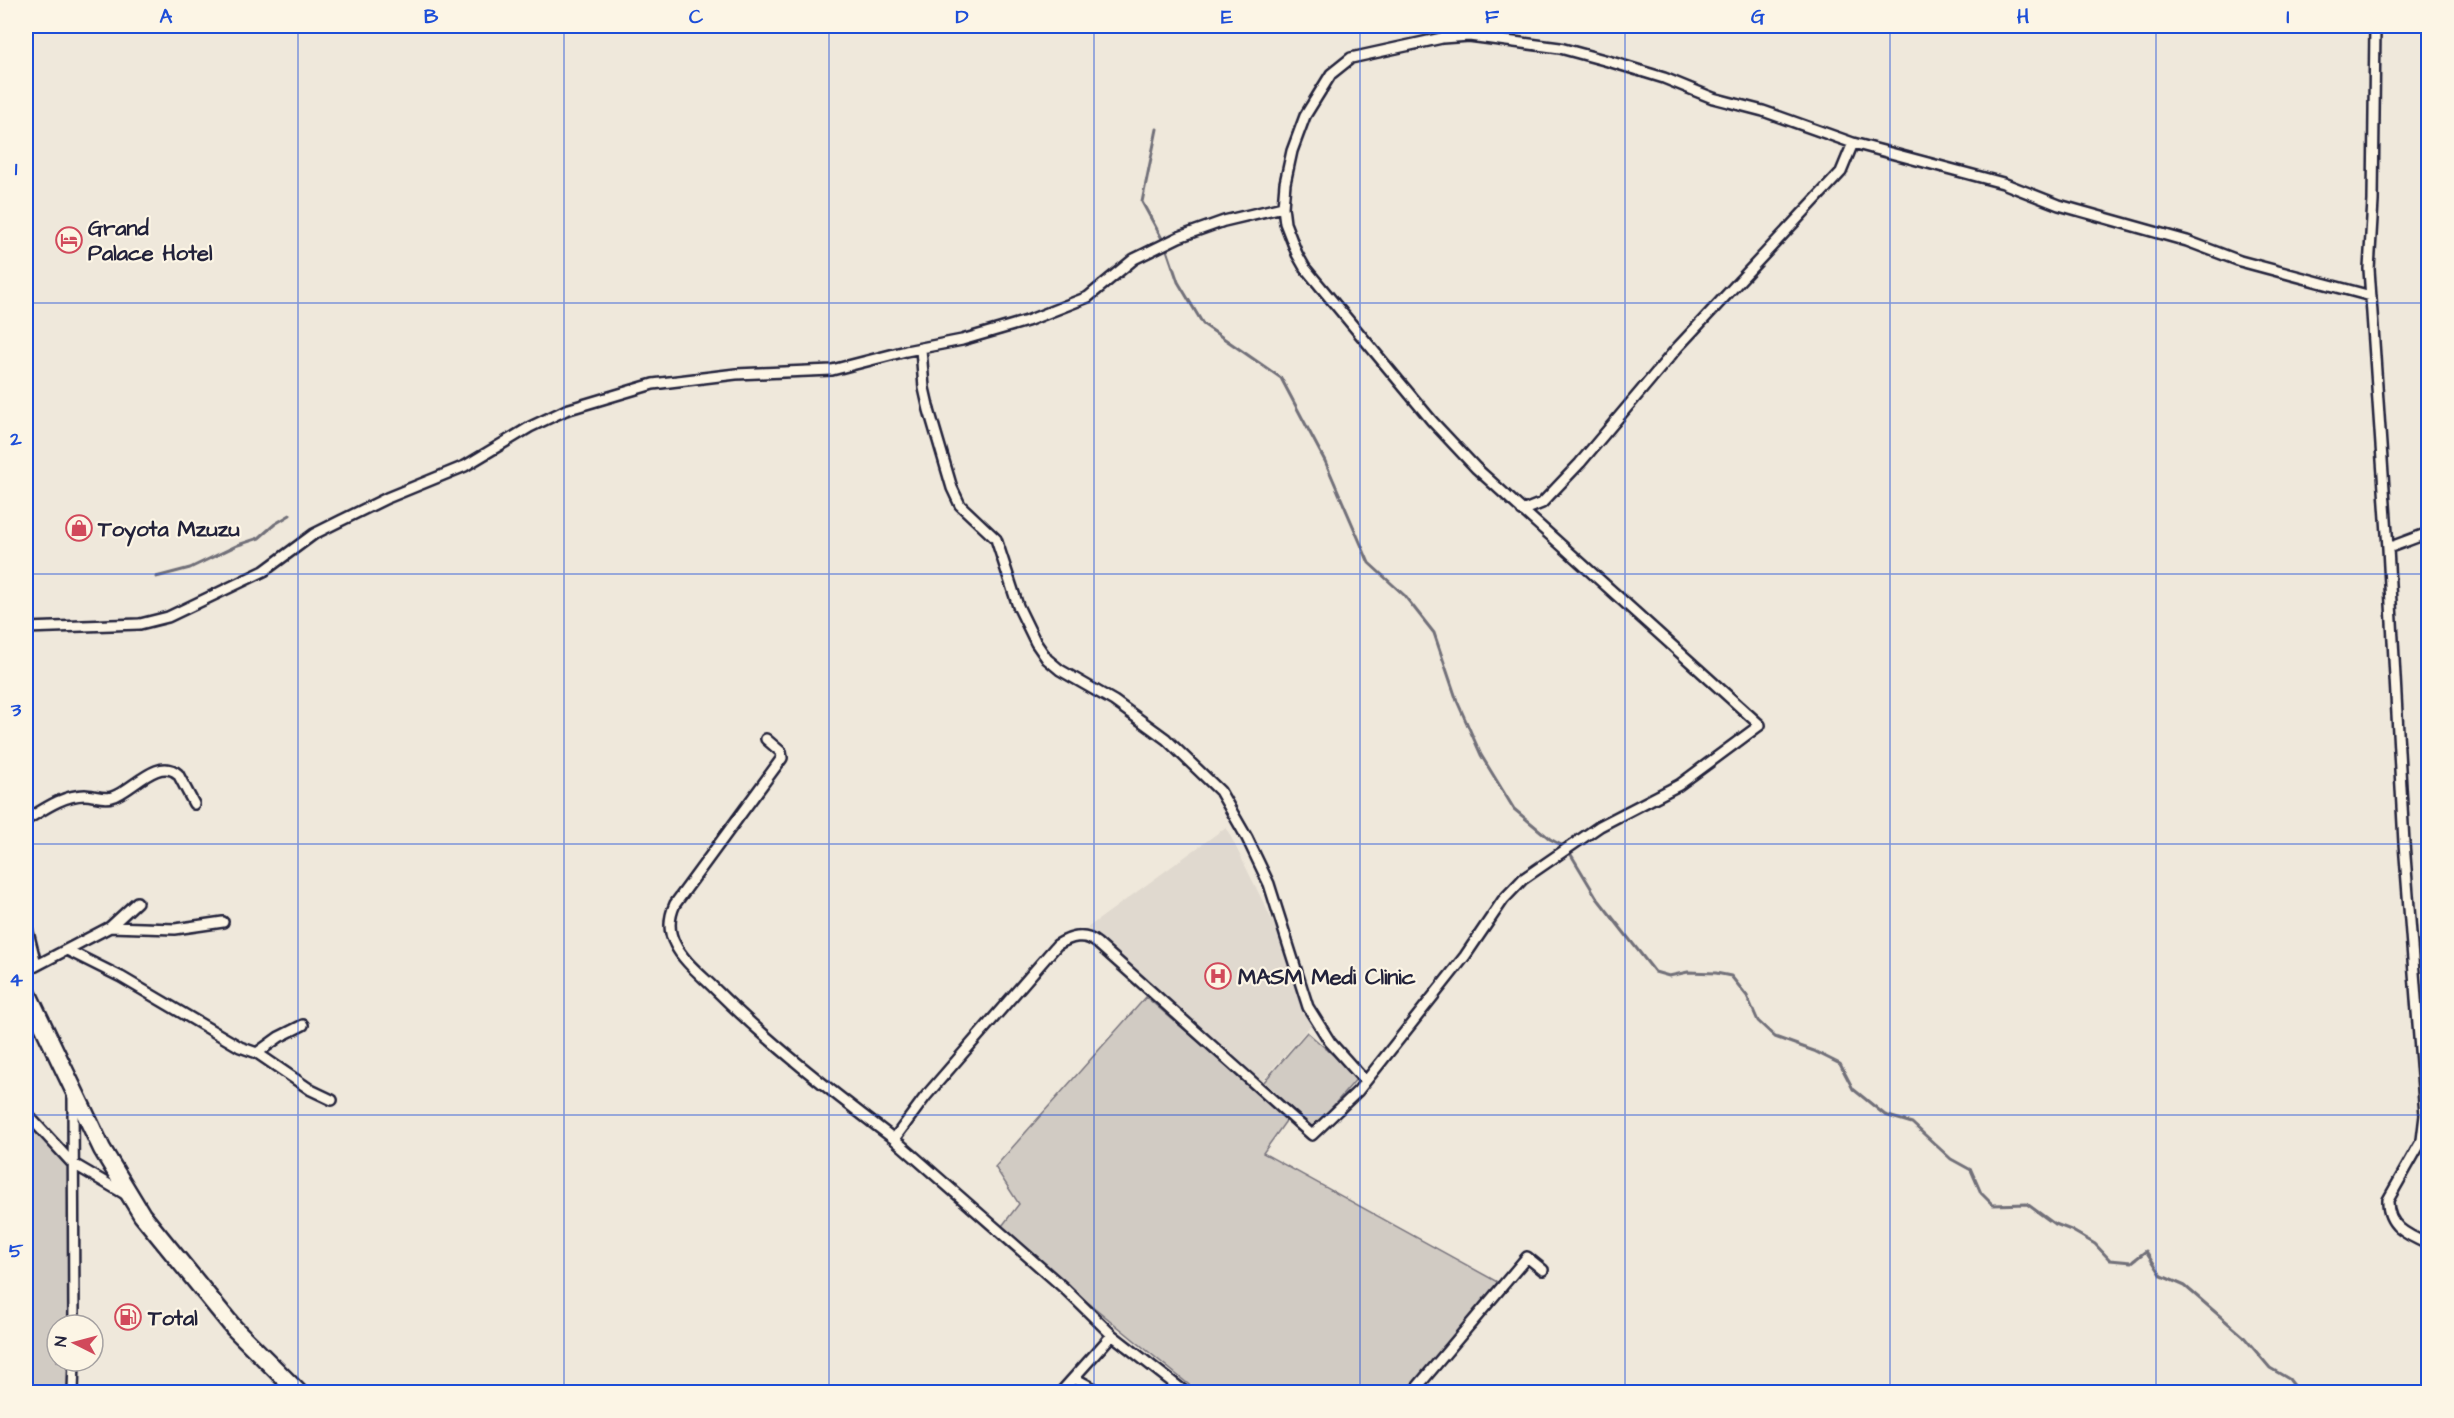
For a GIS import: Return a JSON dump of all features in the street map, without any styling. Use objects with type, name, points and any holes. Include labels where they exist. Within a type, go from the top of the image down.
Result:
[{"type":"highway","points":[[26,990],[102,1149],[142,1215],[234,1328],[298,1392]]},
{"type":"street","points":[[2375,26],[2371,296],[2404,843],[2425,1115],[2422,1140],[2388,1200],[2388,1209],[2390,1217],[2399,1229],[2428,1244]]},
{"type":"street","points":[[894,1139],[925,1097],[1057,945],[1078,936],[1088,937],[1097,942],[1312,1136],[1365,1082],[1465,956],[1503,900],[1523,879],[1600,826],[1679,785],[1760,724],[1522,511],[1447,438],[1305,268],[1290,238],[1283,207],[1290,160],[1301,127],[1316,98],[1339,65],[1351,58],[1442,38],[1469,36],[1568,50],[1664,78],[1713,98],[1763,111],[1853,142],[2004,183],[2060,205],[2187,241],[2240,261],[2371,296]]},
{"type":"street","points":[[1522,511],[1542,503],[1605,435],[1677,348],[1841,172],[1853,142]]},
{"type":"street","points":[[26,628],[128,625],[149,623],[168,617],[264,571],[315,534],[387,498],[465,466],[504,441],[554,414],[616,393],[653,384],[736,374],[832,370],[962,340],[1068,306],[1088,297],[1134,259],[1198,229],[1283,207]]},
{"type":"street","points":[[921,348],[928,410],[952,488],[966,512],[996,540],[1018,606],[1036,643],[1060,670],[1114,701],[1166,739],[1220,791],[1243,830],[1269,884],[1308,1007],[1330,1042],[1365,1082]]},
{"type":"street","points":[[2388,548],[2428,533]]},
{"type":"street","points":[[765,739],[781,752],[781,760],[675,904],[670,918],[672,938],[681,955],[740,1014],[813,1077],[894,1139],[1064,1288],[1112,1335],[1185,1392]]},
{"type":"street","points":[[26,820],[66,798],[87,795],[111,798],[153,772],[163,769],[174,770],[178,774],[194,804]]},
{"type":"street","points":[[26,970],[110,927],[138,902]]},
{"type":"street","points":[[110,927],[175,929],[223,922]]},
{"type":"street","points":[[26,924],[36,964]]},
{"type":"street","points":[[67,950],[121,977],[240,1047],[257,1053],[311,1090],[332,1100]]},
{"type":"street","points":[[257,1053],[279,1037],[303,1025]]},
{"type":"street","points":[[74,1088],[74,1313]]},
{"type":"street","points":[[26,1113],[74,1164],[132,1197]]},
{"type":"street","points":[[1413,1392],[1527,1257],[1543,1270]]},
{"type":"street","points":[[1061,1392],[1112,1335]]},
{"type":"street","points":[[73,1392],[74,1373]]},
{"type":"street","points":[[1074,1378],[1100,1392]]},
{"type":"shaded area","name":"MASM Medi Clinic","points":[[1226,827],[1276,928],[1311,1025],[1261,1082],[1087,928]]},
{"type":"shaded area","points":[[1146,997],[1288,1118],[1263,1153],[1501,1284],[1405,1392],[1198,1392],[999,1230],[1019,1204],[995,1167]]},
{"type":"shaded area","points":[[1307,1032],[1358,1077],[1314,1128],[1263,1083]]},
{"type":"shaded area","points":[[26,1122],[70,1164],[70,1313],[45,1313],[45,1373],[70,1373],[70,1388],[105,1392],[26,1392]]},
{"type":"waterway","points":[[1157,129],[1142,202],[1165,244],[1178,282],[1203,324],[1281,378],[1325,461],[1369,563],[1404,595],[1434,633],[1457,701],[1481,755],[1514,809],[1550,839],[1567,848],[1597,898],[1655,972],[1669,976],[1688,972],[1731,976],[1747,996],[1758,1021],[1775,1037],[1814,1051],[1840,1064],[1853,1089],[1885,1115],[1912,1123],[1951,1159],[1971,1170],[1981,1193],[1993,1205],[2027,1204],[2053,1223],[2095,1244],[2110,1260],[2132,1262],[2146,1251],[2162,1276],[2185,1286],[2243,1336],[2270,1368],[2289,1379],[2299,1392]]},
{"type":"waterway","points":[[156,577],[190,568],[238,545],[259,538],[290,515]]},
{"type":"place","name":"Grand Palace Hotel","points":[[69,240]]},
{"type":"place","name":"Toyota Mzuzu","points":[[79,528]]},
{"type":"place","name":"MASM Medi Clinic","points":[[1218,976]]},
{"type":"place","name":"Total","points":[[128,1317]]}]
